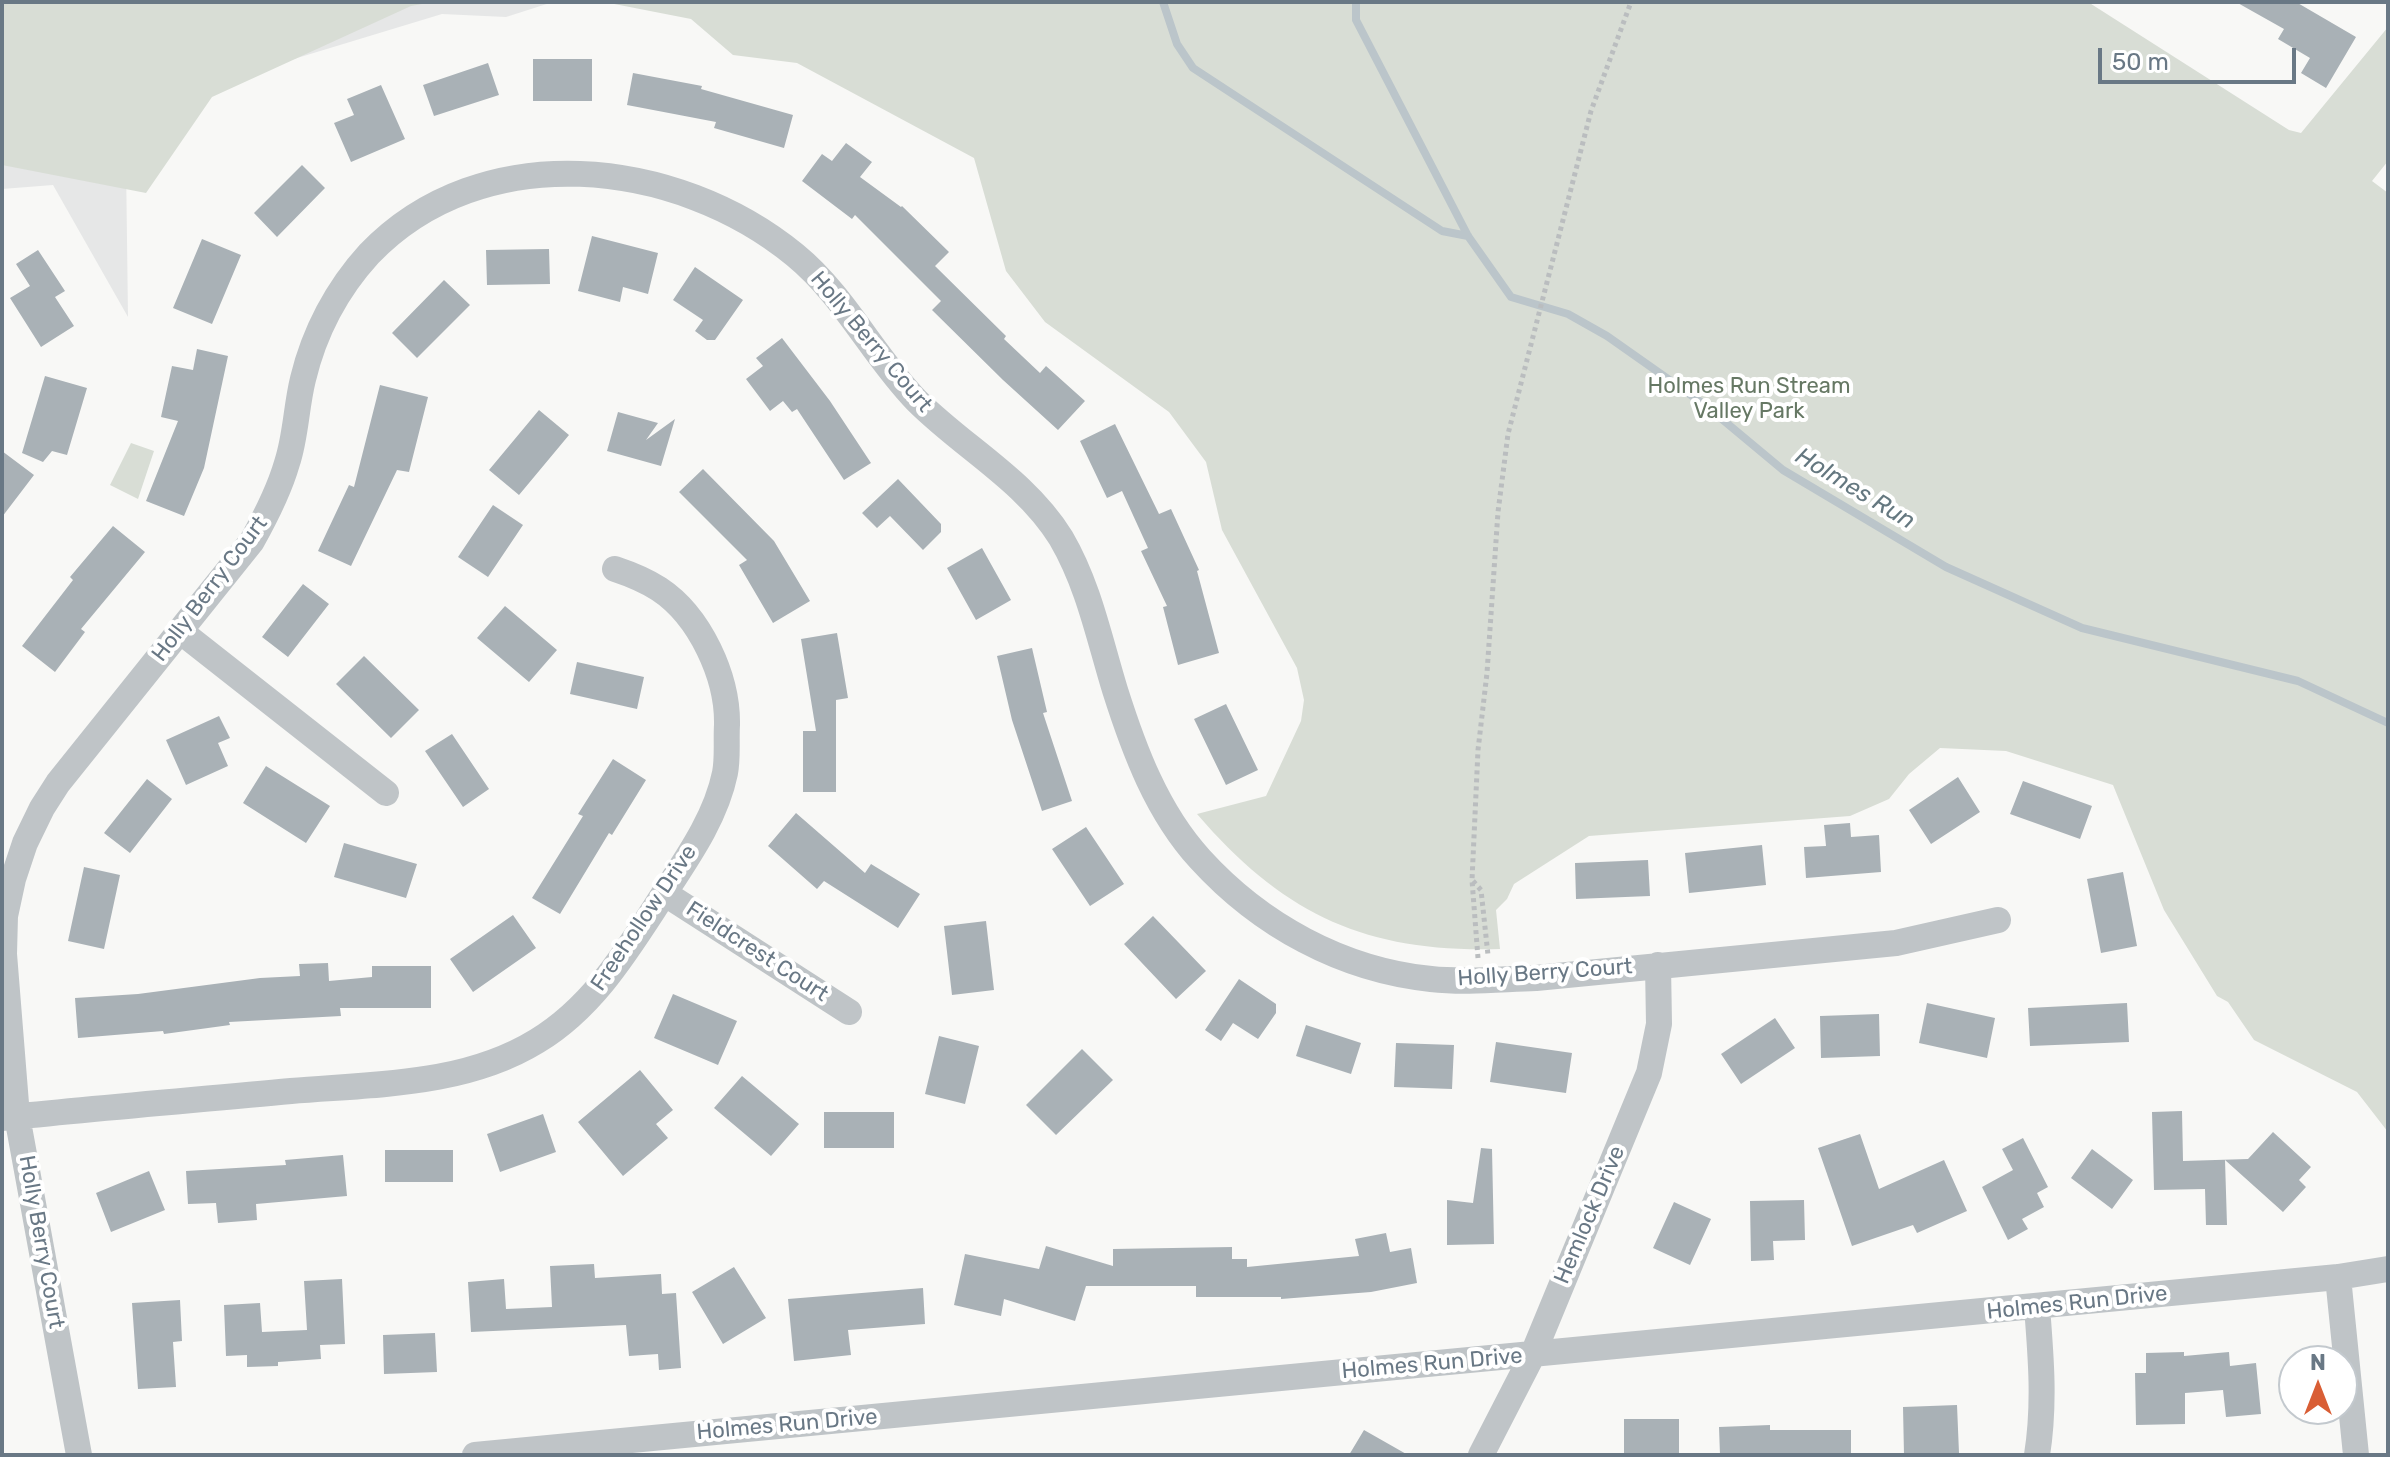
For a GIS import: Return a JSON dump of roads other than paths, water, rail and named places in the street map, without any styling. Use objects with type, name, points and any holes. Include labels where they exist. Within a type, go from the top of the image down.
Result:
[{"type":"street","name":"Holly Berry Court","points":[[79,1455],[10,1117],[5,916],[25,843],[58,783],[252,541],[272,505],[289,459],[303,378],[332,304],[370,253],[399,228],[465,192],[509,179],[538,174],[588,173],[635,179],[683,191],[718,205],[760,228],[797,256],[828,286],[911,395],[946,429],[1004,473],[1035,503],[1059,535],[1091,601],[1115,689],[1136,752],[1155,794],[1200,859],[1254,910],[1296,936],[1335,955],[1382,971],[1433,980],[1490,980],[1896,943],[1998,920]]},
{"type":"street","name":"Freehollow Drive","points":[[10,1117],[398,1082],[465,1072],[491,1064],[537,1041],[572,1015],[600,987],[704,831],[726,771],[727,712],[720,678],[705,643],[683,610],[661,590],[615,569]]},
{"type":"street","points":[[180,631],[386,793]]},
{"type":"street","name":"Fieldcrest Court","points":[[664,893],[849,1012]]},
{"type":"street","name":"Hemlock Drive","points":[[1481,1455],[1533,1354],[1649,1073],[1658,1037],[1658,965]]},
{"type":"street","name":"Holmes Run Drive","points":[[475,1455],[2037,1307],[2338,1277],[2388,1269]]},
{"type":"street","points":[[2338,1277],[2356,1455]]},
{"type":"street","points":[[2037,1307],[2043,1375],[2042,1421],[2037,1455]]},
{"type":"waterway","points":[[1163,2],[1177,44],[1193,68],[1442,231],[1468,236]]},
{"type":"waterway","name":"Holmes Run","points":[[1356,2],[1356,20],[1468,236],[1511,297],[1568,314],[1607,336],[1705,405],[1783,470],[1946,567],[2082,628],[2298,681],[2388,723]]},
{"type":"park label","name":"Holmes Run Stream Valley Park","points":[[1749,400]]}]
